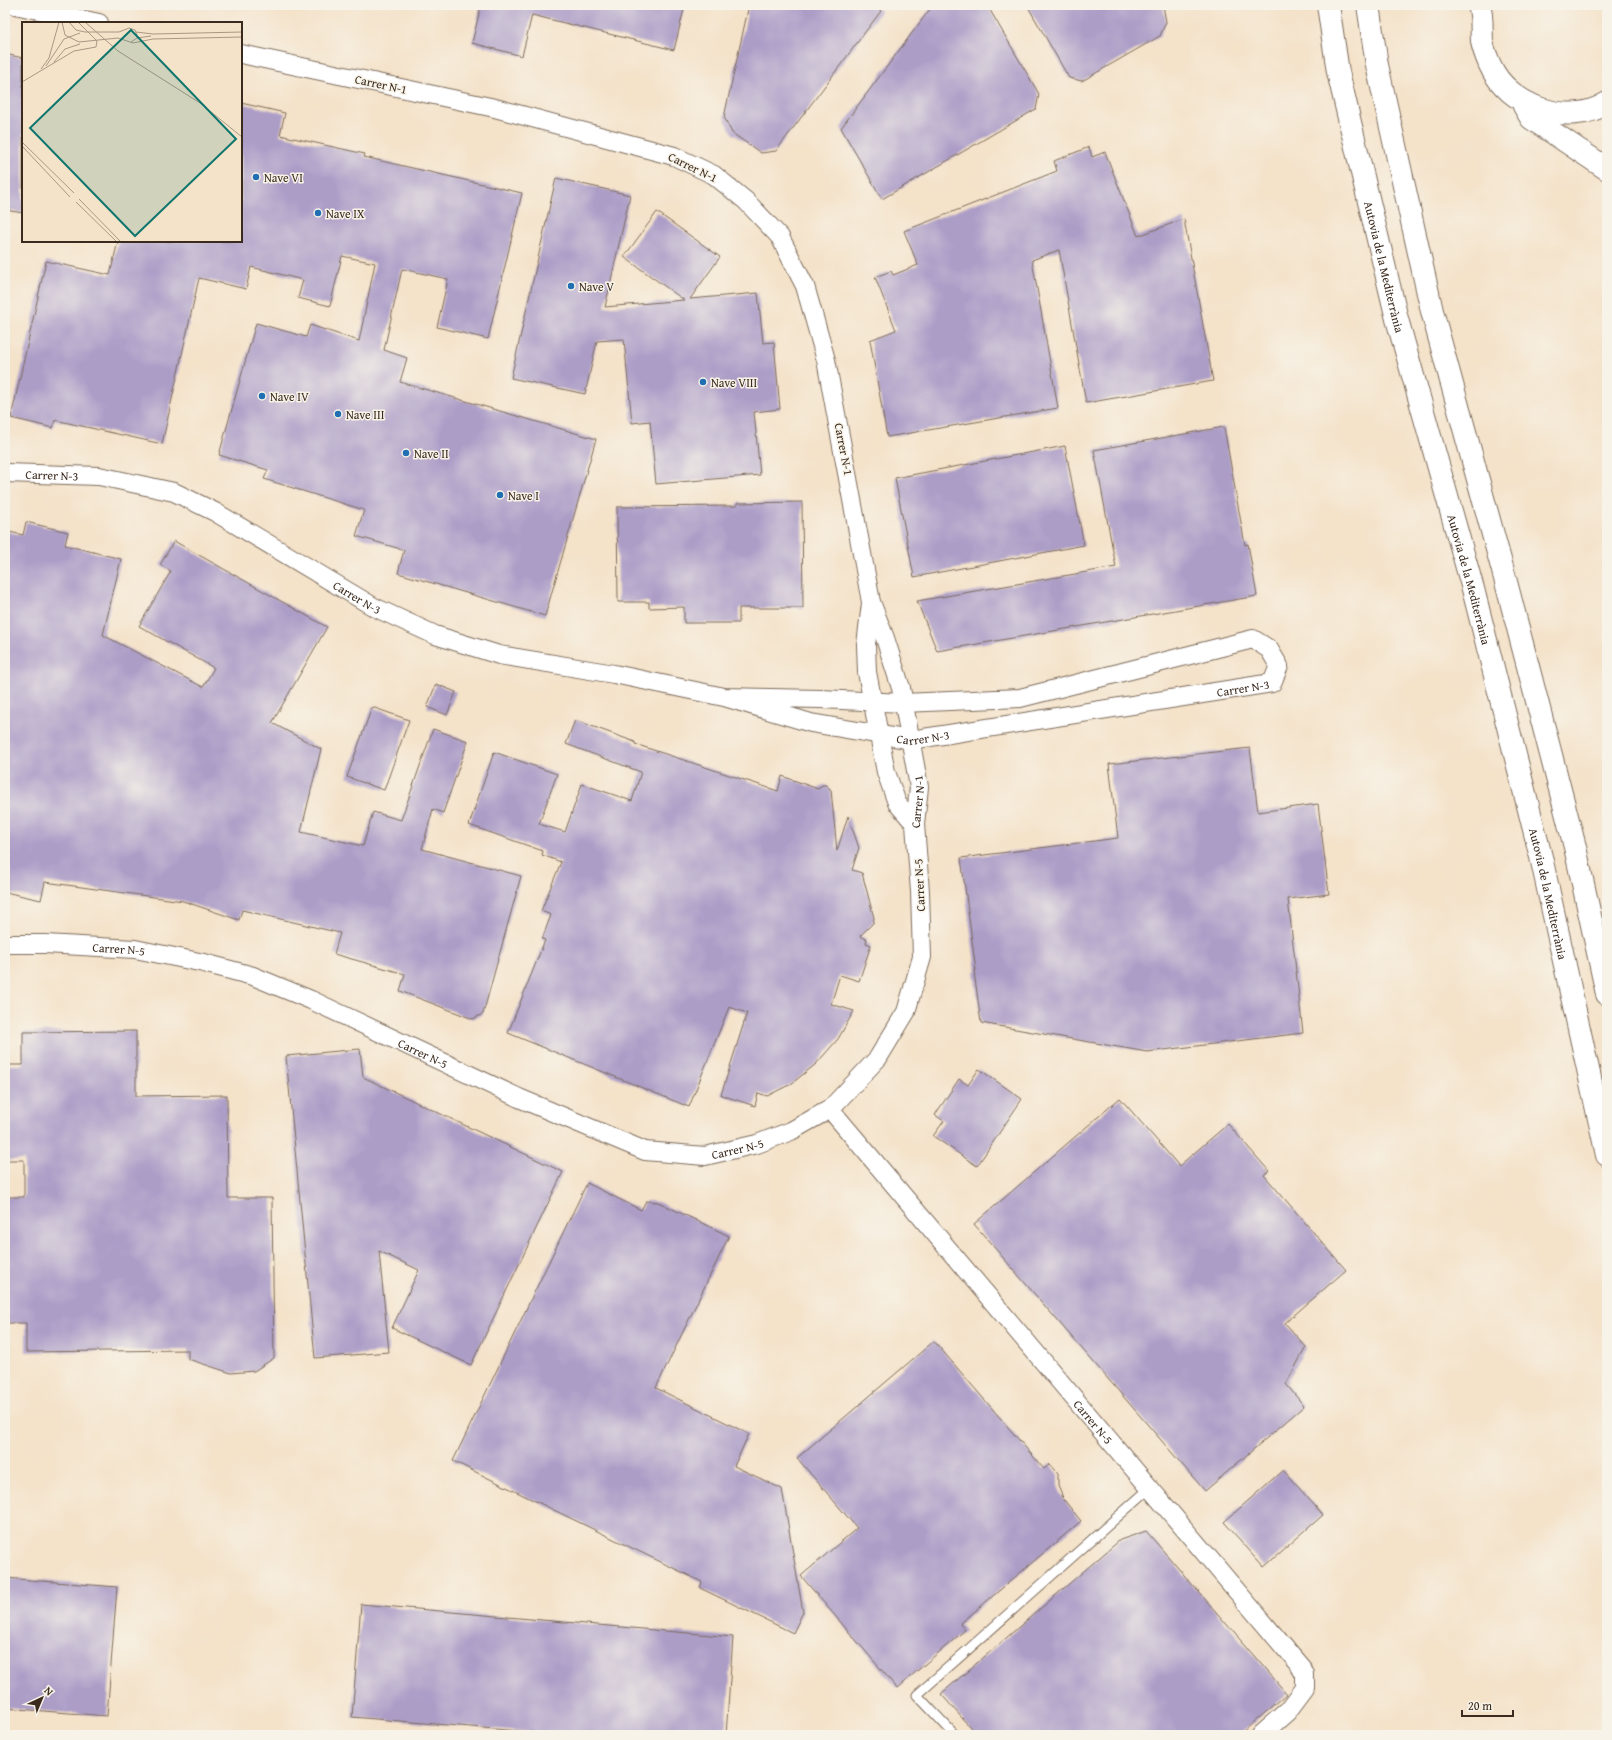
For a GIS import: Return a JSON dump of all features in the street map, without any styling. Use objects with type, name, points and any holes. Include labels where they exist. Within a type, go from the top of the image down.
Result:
[{"type":"highway","name":"Autovia de la Mediterrània","points":[[1328,5],[1338,72],[1397,319],[1473,589],[1539,849],[1607,1155]]},
{"type":"highway","points":[[1368,5],[1377,65],[1432,312],[1506,582],[1575,847],[1607,994]]},
{"type":"highway","points":[[1482,9],[1482,42],[1490,65],[1503,86],[1522,101],[1547,112],[1575,114],[1605,107]]},
{"type":"highway","points":[[1522,101],[1531,118],[1607,169]]},
{"type":"street","points":[[15,5],[94,22]]},
{"type":"street","name":"Carrer N-1","points":[[242,54],[495,108],[674,156],[714,175],[746,201],[780,237],[805,286],[826,360],[872,602],[886,638],[901,688],[911,740],[919,787],[915,824]]},
{"type":"street","name":"Carrer N-3","points":[[5,473],[99,476],[174,492],[215,512],[374,607],[435,635],[499,655],[614,674],[724,697],[811,724],[911,740],[1272,683],[1279,666],[1269,649],[1254,639],[1020,698],[903,703],[820,699],[724,697]]},
{"type":"street","name":"Carrer N-1","points":[[872,602],[866,645],[867,672],[886,772],[897,804],[915,824]]},
{"type":"street","name":"Carrer N-5","points":[[5,944],[45,944],[135,949],[204,963],[253,976],[326,1006],[525,1100],[645,1151],[705,1156],[757,1144],[791,1131],[830,1109],[878,1058],[906,1012],[922,957],[920,892],[915,824]]},
{"type":"street","name":"Carrer N-5","points":[[830,1109],[1305,1672],[1305,1688],[1287,1712],[1261,1735]]},
{"type":"lane","points":[[955,1735],[917,1695],[1150,1488]]},
{"type":"building","points":[[481,5],[685,5],[674,50],[532,15],[522,56],[472,43]]},
{"type":"building","points":[[749,5],[873,5],[881,11],[776,151],[761,153],[732,133],[724,117]]},
{"type":"building","points":[[933,5],[987,5],[1039,94],[1036,109],[882,199],[841,128]]},
{"type":"building","points":[[1027,5],[1163,5],[1166,22],[1160,36],[1082,81],[1069,78]]},
{"type":"building","points":[[5,54],[22,58],[22,213],[5,210]]},
{"type":"building","points":[[242,103],[285,113],[280,135],[365,154],[364,157],[522,193],[488,339],[437,327],[448,279],[402,269],[384,350],[407,358],[400,382],[596,439],[545,616],[398,573],[404,550],[356,536],[364,510],[264,479],[268,470],[219,455],[256,323],[306,337],[310,325],[359,341],[375,263],[342,256],[330,306],[298,298],[303,280],[251,267],[246,289],[199,278],[162,444],[55,420],[53,428],[11,418],[46,261],[110,275],[118,242],[242,242]]},
{"type":"building","points":[[1089,147],[1092,157],[1105,152],[1138,236],[1184,219],[1213,381],[1086,403],[1059,250],[1032,260],[1058,408],[887,437],[870,340],[896,330],[875,277],[891,271],[893,275],[918,265],[904,231],[1057,171],[1054,161]]},
{"type":"building","points":[[556,178],[630,195],[605,307],[684,300],[624,257],[657,212],[720,257],[690,299],[758,293],[763,343],[774,342],[780,409],[754,412],[760,475],[656,484],[650,421],[632,423],[624,339],[597,341],[585,394],[511,378]]},
{"type":"building","points":[[1224,427],[1245,545],[1248,544],[1257,596],[937,651],[917,601],[1116,567],[1094,450]]},
{"type":"building","points":[[1065,446],[1084,545],[914,577],[895,478]]},
{"type":"building","points":[[802,502],[803,608],[739,608],[739,623],[684,623],[684,607],[649,608],[649,602],[618,602],[617,507],[737,506],[737,503]]},
{"type":"building","points":[[26,522],[68,532],[65,545],[121,559],[103,635],[203,687],[214,668],[139,626],[171,571],[160,565],[174,541],[327,627],[272,723],[321,749],[301,832],[363,846],[373,812],[401,820],[433,729],[468,741],[443,813],[433,809],[422,849],[521,876],[483,1014],[473,1019],[400,991],[405,974],[334,954],[340,933],[242,910],[239,920],[183,901],[45,882],[41,900],[5,892],[5,531],[23,535]]},
{"type":"building","points":[[436,684],[456,692],[447,715],[427,707]]},
{"type":"building","points":[[372,707],[409,720],[384,790],[347,777]]},
{"type":"building","points":[[575,720],[635,742],[635,744],[778,791],[782,776],[818,789],[822,785],[826,785],[831,790],[837,851],[848,816],[859,848],[852,870],[862,873],[874,918],[873,923],[860,936],[867,939],[866,943],[871,945],[859,981],[840,975],[831,1004],[854,1011],[838,1039],[816,1064],[791,1084],[767,1096],[758,1093],[755,1106],[721,1095],[747,1013],[729,1007],[689,1107],[508,1033],[545,940],[542,939],[551,915],[541,911],[561,862],[542,855],[543,851],[469,825],[494,752],[557,774],[539,824],[565,832],[582,784],[632,801],[641,772],[566,744]]},
{"type":"building","points":[[1250,748],[1258,812],[1318,804],[1329,894],[1288,899],[1303,1033],[1147,1052],[981,1023],[974,971],[976,971],[961,858],[1118,838],[1109,764]]},
{"type":"building","points":[[136,1031],[136,1096],[227,1095],[228,1198],[272,1198],[274,1358],[254,1371],[231,1373],[188,1359],[188,1350],[26,1352],[26,1323],[6,1323],[5,1197],[24,1197],[24,1160],[5,1160],[5,1065],[23,1065],[23,1032]]},
{"type":"building","points":[[360,1049],[363,1077],[563,1172],[471,1365],[392,1328],[419,1270],[379,1251],[389,1352],[315,1358],[286,1056]]},
{"type":"building","points":[[979,1069],[1022,1099],[977,1166],[933,1136],[944,1121],[935,1115],[959,1079],[968,1085]]},
{"type":"building","points":[[1120,1098],[1179,1166],[1228,1124],[1269,1171],[1264,1175],[1346,1270],[1285,1323],[1306,1347],[1286,1384],[1304,1406],[1205,1491],[974,1224]]},
{"type":"building","points":[[587,1183],[641,1210],[646,1201],[658,1202],[729,1236],[656,1388],[749,1434],[734,1466],[782,1489],[803,1612],[793,1633],[700,1588],[702,1582],[453,1461]]},
{"type":"building","points":[[934,1341],[1044,1469],[1050,1464],[1058,1473],[1058,1486],[1064,1500],[1081,1521],[960,1624],[965,1630],[897,1688],[801,1576],[857,1528],[797,1458]]},
{"type":"building","points":[[1283,1470],[1323,1515],[1264,1567],[1224,1522]]},
{"type":"building","points":[[1146,1531],[1287,1694],[1239,1735],[977,1735],[941,1694],[1120,1540]]},
{"type":"building","points":[[5,1578],[117,1587],[107,1716],[5,1708]]},
{"type":"building","points":[[361,1604],[733,1637],[726,1735],[566,1735],[352,1717]]},
{"type":"place","name":"Nave VI","points":[[256,177]]},
{"type":"place","name":"Nave IX","points":[[318,213]]},
{"type":"place","name":"Nave V","points":[[571,286]]},
{"type":"place","name":"Nave VIII","points":[[703,382]]},
{"type":"place","name":"Nave IV","points":[[262,396]]},
{"type":"place","name":"Nave III","points":[[338,414]]},
{"type":"place","name":"Nave II","points":[[406,453]]},
{"type":"place","name":"Nave I","points":[[500,495]]}]
